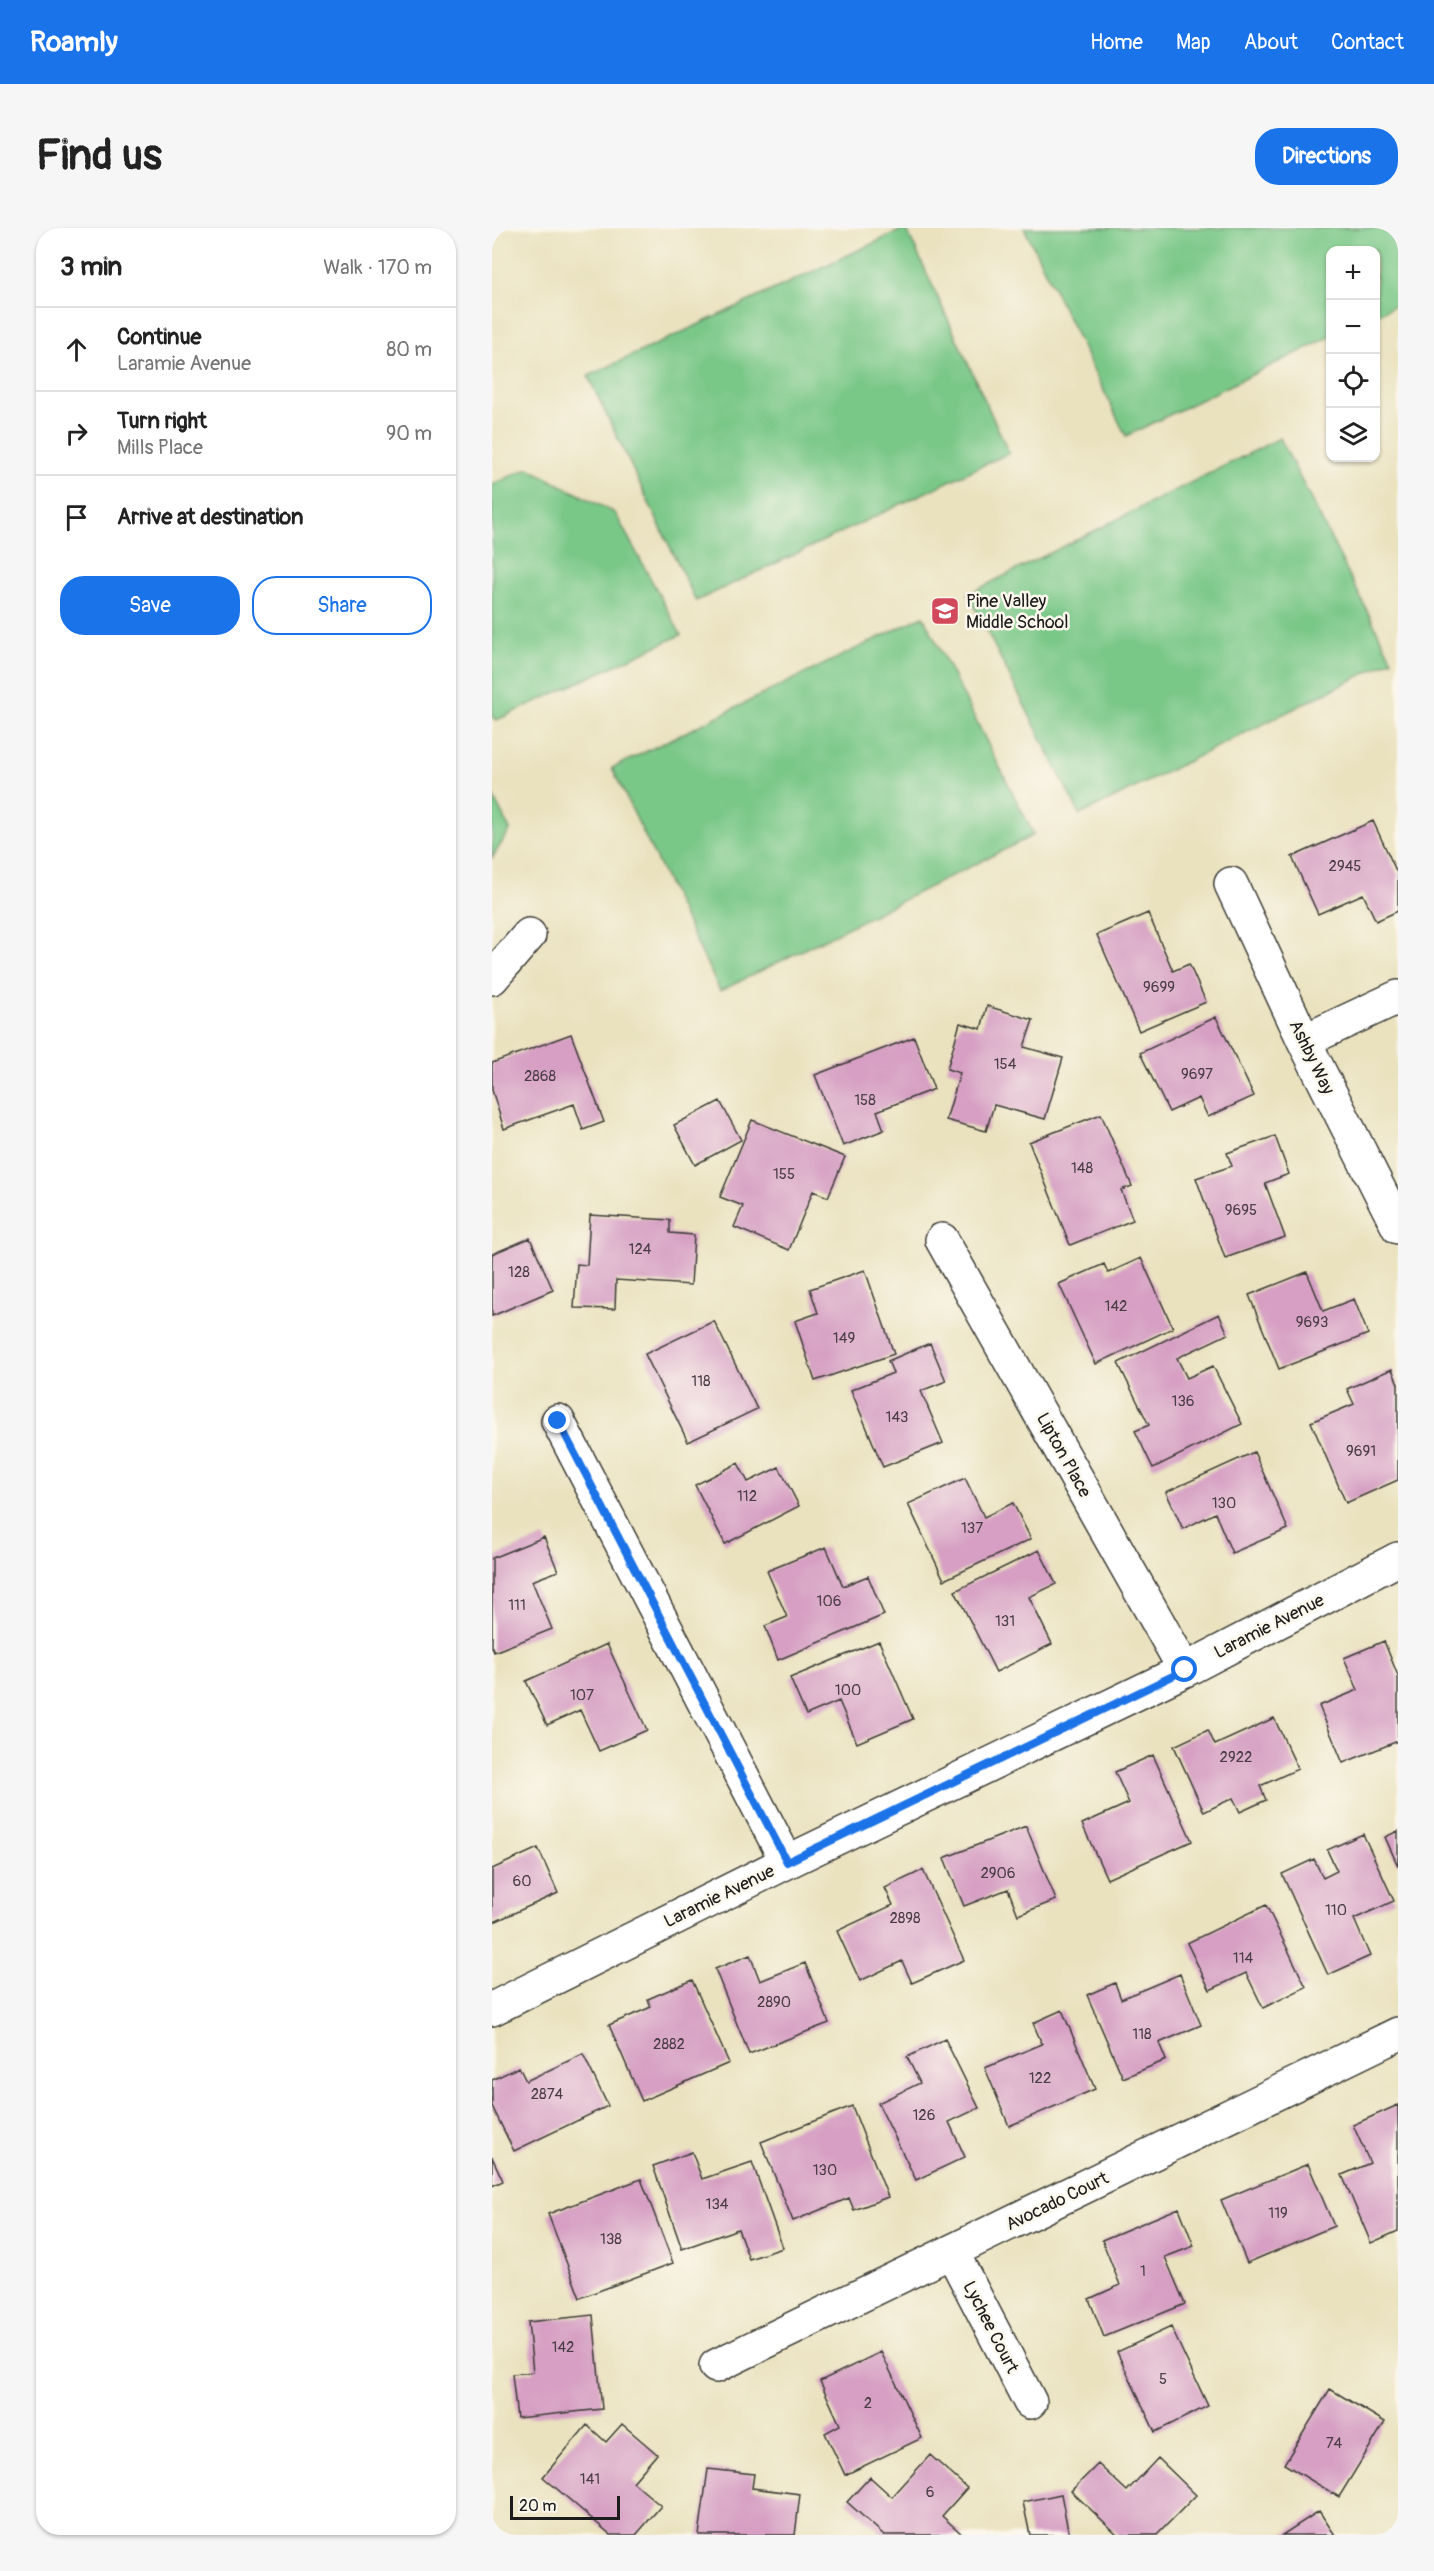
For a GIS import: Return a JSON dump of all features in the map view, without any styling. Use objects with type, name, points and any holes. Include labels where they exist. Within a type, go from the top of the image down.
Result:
[{"type":"street","name":"Ashby Way","points":[[1232,884],[1304,1041],[1398,1227]]},
{"type":"street","points":[[492,978],[529,935]]},
{"type":"street","points":[[1304,1041],[1398,997]]},
{"type":"street","name":"Lipton Place","points":[[942,1240],[1185,1670]]},
{"type":"street","points":[[558,1421],[787,1862]]},
{"type":"street","name":"Laramie Avenue","points":[[492,2009],[787,1862],[1185,1670],[1398,1559]]},
{"type":"street","name":"Avocado Court","points":[[716,2366],[1398,2034]]},
{"type":"street","name":"Lychee Court","points":[[952,2252],[1030,2402]]},
{"type":"green space","points":[[906,228],[1009,453],[696,601],[588,376]]},
{"type":"green space","points":[[1024,228],[1398,228],[1398,304],[1380,313],[1380,246],[1326,246],[1326,339],[1126,436]]},
{"type":"green space","points":[[1280,438],[1392,660],[1080,815],[968,594]]},
{"type":"green space","points":[[528,468],[615,513],[681,635],[497,720],[492,717],[492,485]]},
{"type":"green space","points":[[923,616],[1034,835],[720,991],[612,768]]},
{"type":"green space","points":[[492,794],[510,830],[492,858]]},
{"type":"building","points":[[1373,821],[1398,875],[1398,911],[1376,921],[1363,894],[1318,914],[1292,857]]},
{"type":"building","points":[[1148,913],[1173,971],[1189,964],[1206,1002],[1139,1031],[1097,935]]},
{"type":"building","points":[[987,1006],[1033,1020],[1024,1047],[1063,1058],[1045,1119],[994,1105],[986,1131],[946,1120],[960,1073],[947,1069],[960,1023],[981,1029]]},
{"type":"building","points":[[1216,1017],[1254,1096],[1208,1117],[1199,1098],[1169,1112],[1140,1053]]},
{"type":"building","points":[[571,1034],[604,1122],[583,1130],[574,1104],[504,1129],[492,1090],[492,1063]]},
{"type":"building","points":[[914,1037],[934,1089],[877,1111],[884,1130],[843,1146],[815,1075]]},
{"type":"building","points":[[720,1101],[741,1140],[695,1165],[674,1125]]},
{"type":"building","points":[[1101,1114],[1132,1186],[1121,1190],[1133,1220],[1070,1245],[1029,1142]]},
{"type":"building","points":[[752,1120],[845,1157],[828,1197],[813,1191],[789,1250],[734,1227],[743,1206],[720,1197]]},
{"type":"building","points":[[1275,1136],[1289,1174],[1265,1183],[1285,1237],[1225,1258],[1196,1178],[1232,1166],[1227,1153]]},
{"type":"building","points":[[590,1215],[670,1220],[670,1233],[694,1235],[691,1285],[616,1280],[615,1309],[574,1308],[577,1264],[587,1265]]},
{"type":"building","points":[[530,1238],[553,1290],[492,1316],[492,1254]]},
{"type":"building","points":[[1141,1258],[1173,1328],[1096,1364],[1059,1284],[1104,1264],[1108,1273]]},
{"type":"building","points":[[865,1270],[894,1354],[815,1381],[795,1321],[818,1313],[810,1289]]},
{"type":"building","points":[[1307,1272],[1323,1311],[1354,1299],[1368,1334],[1279,1369],[1249,1295]]},
{"type":"building","points":[[1219,1314],[1228,1334],[1177,1358],[1187,1378],[1213,1366],[1242,1424],[1153,1468],[1135,1431],[1149,1425],[1118,1363]]},
{"type":"building","points":[[714,1321],[757,1409],[688,1442],[645,1354]]},
{"type":"building","points":[[930,1343],[946,1381],[921,1391],[943,1443],[883,1467],[851,1390],[893,1373],[888,1361]]},
{"type":"building","points":[[1392,1369],[1398,1384],[1398,1480],[1346,1503],[1311,1422],[1354,1404],[1347,1389]]},
{"type":"building","points":[[1254,1452],[1288,1529],[1232,1553],[1215,1513],[1183,1529],[1166,1492]]},
{"type":"building","points":[[738,1463],[748,1482],[779,1467],[799,1506],[725,1544],[695,1485]]},
{"type":"building","points":[[965,1478],[984,1517],[1013,1503],[1031,1539],[944,1580],[908,1504]]},
{"type":"building","points":[[544,1537],[558,1571],[532,1581],[552,1629],[494,1652],[492,1647],[492,1558]]},
{"type":"building","points":[[826,1547],[843,1586],[868,1576],[884,1615],[778,1660],[765,1626],[787,1617],[767,1571]]},
{"type":"building","points":[[1039,1550],[1056,1584],[1029,1597],[1052,1644],[996,1672],[955,1591]]},
{"type":"building","points":[[879,1641],[913,1719],[857,1743],[839,1701],[806,1715],[790,1678]]},
{"type":"building","points":[[1384,1641],[1398,1676],[1398,1741],[1343,1763],[1319,1706],[1358,1690],[1344,1658]]},
{"type":"building","points":[[607,1644],[647,1730],[599,1751],[580,1710],[547,1725],[526,1681]]},
{"type":"building","points":[[1274,1718],[1298,1769],[1260,1786],[1266,1800],[1240,1812],[1233,1798],[1204,1812],[1174,1746],[1208,1730],[1215,1745]]},
{"type":"building","points":[[1153,1755],[1192,1841],[1107,1879],[1082,1824],[1129,1803],[1115,1772]]},
{"type":"building","points":[[1026,1826],[1056,1900],[1018,1915],[1008,1889],[964,1906],[944,1858]]},
{"type":"building","points":[[1398,1831],[1398,1866],[1385,1837]]},
{"type":"building","points":[[1363,1834],[1394,1901],[1354,1919],[1370,1956],[1328,1975],[1282,1874],[1314,1859],[1323,1878],[1337,1871],[1327,1850]]},
{"type":"building","points":[[538,1848],[558,1893],[492,1923],[492,1869]]},
{"type":"building","points":[[923,1870],[964,1960],[912,1983],[902,1961],[860,1981],[837,1931],[893,1905],[885,1888]]},
{"type":"building","points":[[1266,1905],[1306,1987],[1263,2008],[1246,1973],[1210,1990],[1187,1943]]},
{"type":"building","points":[[750,1955],[760,1981],[805,1963],[829,2023],[749,2054],[715,1969]]},
{"type":"building","points":[[1180,1974],[1201,2025],[1159,2043],[1166,2060],[1123,2078],[1087,1995],[1115,1983],[1121,1999]]},
{"type":"building","points":[[692,1980],[729,2063],[642,2101],[609,2025],[651,2007],[648,1999]]},
{"type":"building","points":[[1062,2010],[1095,2089],[1009,2126],[985,2068],[1042,2044],[1033,2023]]},
{"type":"building","points":[[945,2039],[979,2108],[949,2122],[965,2157],[916,2180],[878,2103],[920,2083],[907,2057]]},
{"type":"building","points":[[583,2054],[608,2106],[514,2151],[492,2106],[492,2080],[519,2067],[526,2081]]},
{"type":"building","points":[[1398,2105],[1398,2231],[1371,2243],[1342,2175],[1370,2163],[1353,2125]]},
{"type":"building","points":[[852,2106],[888,2197],[854,2210],[849,2198],[793,2221],[761,2142]]},
{"type":"building","points":[[692,2152],[702,2179],[752,2162],[783,2248],[749,2259],[738,2229],[682,2249],[653,2166]]},
{"type":"building","points":[[492,2157],[503,2181],[492,2186]]},
{"type":"building","points":[[1308,2164],[1334,2226],[1247,2263],[1221,2200]]},
{"type":"building","points":[[641,2179],[673,2263],[580,2298],[548,2214]]},
{"type":"building","points":[[1179,2208],[1194,2246],[1165,2257],[1185,2304],[1104,2337],[1089,2299],[1120,2285],[1102,2240]]},
{"type":"building","points":[[593,2315],[602,2409],[517,2418],[512,2374],[533,2372],[528,2322]]},
{"type":"building","points":[[1171,2327],[1208,2406],[1155,2432],[1117,2352]]},
{"type":"building","points":[[881,2352],[922,2438],[845,2475],[825,2433],[840,2425],[820,2381]]},
{"type":"building","points":[[1330,2389],[1385,2422],[1339,2497],[1284,2464]]},
{"type":"building","points":[[622,2424],[657,2454],[633,2482],[661,2506],[636,2535],[611,2535],[543,2477],[587,2425],[606,2442]]},
{"type":"building","points":[[930,2455],[967,2488],[942,2516],[963,2535],[884,2535],[847,2502],[870,2477],[892,2497]]},
{"type":"building","points":[[1158,2458],[1196,2495],[1157,2535],[1118,2535],[1071,2491],[1098,2464],[1127,2491]]},
{"type":"building","points":[[708,2469],[754,2474],[752,2488],[800,2494],[795,2535],[699,2535]]},
{"type":"building","points":[[1061,2494],[1069,2535],[1030,2535],[1023,2502]]},
{"type":"building","points":[[1319,2511],[1335,2535],[1282,2535]]},
{"type":"place","name":"Pine Valley Middle School","points":[[945,611]]},
{"type":"route","points":[[558,1421],[787,1862],[1185,1670]]}]
